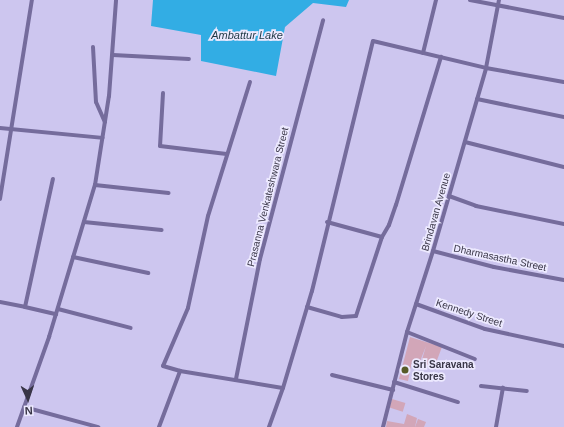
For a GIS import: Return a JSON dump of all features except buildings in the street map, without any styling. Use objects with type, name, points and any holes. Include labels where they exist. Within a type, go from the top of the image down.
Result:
[{"type":"street","points":[[0,199],[32,0]]},
{"type":"street","points":[[17,427],[58,309],[95,185],[103,138],[113,55],[116,0]]},
{"type":"street","points":[[422,53],[436,0]]},
{"type":"street","points":[[470,0],[564,18]]},
{"type":"street","name":"Brindavan Avenue","points":[[383,427],[407,332],[433,251],[486,68],[499,0]]},
{"type":"street","name":"Prasanna Venkateshwara Street","points":[[236,379],[260,259],[323,20]]},
{"type":"street","points":[[269,427],[283,388],[307,307],[327,222],[374,41],[486,68],[564,82]]},
{"type":"street","points":[[93,47],[96,102],[105,122]]},
{"type":"street","points":[[113,55],[189,59]]},
{"type":"street","points":[[307,307],[342,317],[356,316],[382,236],[390,225],[441,57]]},
{"type":"street","points":[[250,82],[208,216],[188,308],[163,366],[180,371],[236,379],[283,388]]},
{"type":"street","points":[[163,93],[160,146],[227,154]]},
{"type":"street","points":[[477,99],[564,117]]},
{"type":"street","points":[[0,128],[103,138]]},
{"type":"street","points":[[465,142],[564,167]]},
{"type":"street","points":[[25,307],[53,179]]},
{"type":"street","points":[[95,185],[169,194]]},
{"type":"street","points":[[449,196],[476,206],[564,224]]},
{"type":"street","points":[[84,222],[162,230]]},
{"type":"street","points":[[327,222],[382,236]]},
{"type":"street","name":"Dharmasastha Street","points":[[433,251],[494,267],[564,280]]},
{"type":"street","points":[[73,257],[148,273]]},
{"type":"street","points":[[0,302],[56,314]]},
{"type":"street","name":"Kennedy Street","points":[[416,304],[485,329],[564,346]]},
{"type":"street","points":[[58,309],[131,328]]},
{"type":"street","points":[[407,332],[475,359]]},
{"type":"street","points":[[159,427],[180,371]]},
{"type":"street","points":[[332,375],[393,390]]},
{"type":"street","points":[[394,382],[458,402]]},
{"type":"street","points":[[481,386],[527,391]]},
{"type":"street","points":[[496,427],[503,388]]},
{"type":"street","points":[[24,407],[98,427]]},
{"type":"water","name":"Ambattur Lake","points":[[153,0],[349,0],[346,7],[313,3],[285,27],[276,76],[201,61],[201,35],[151,26]]},
{"type":"place","name":"Sri Saravana Stores","points":[[405,370]]}]
